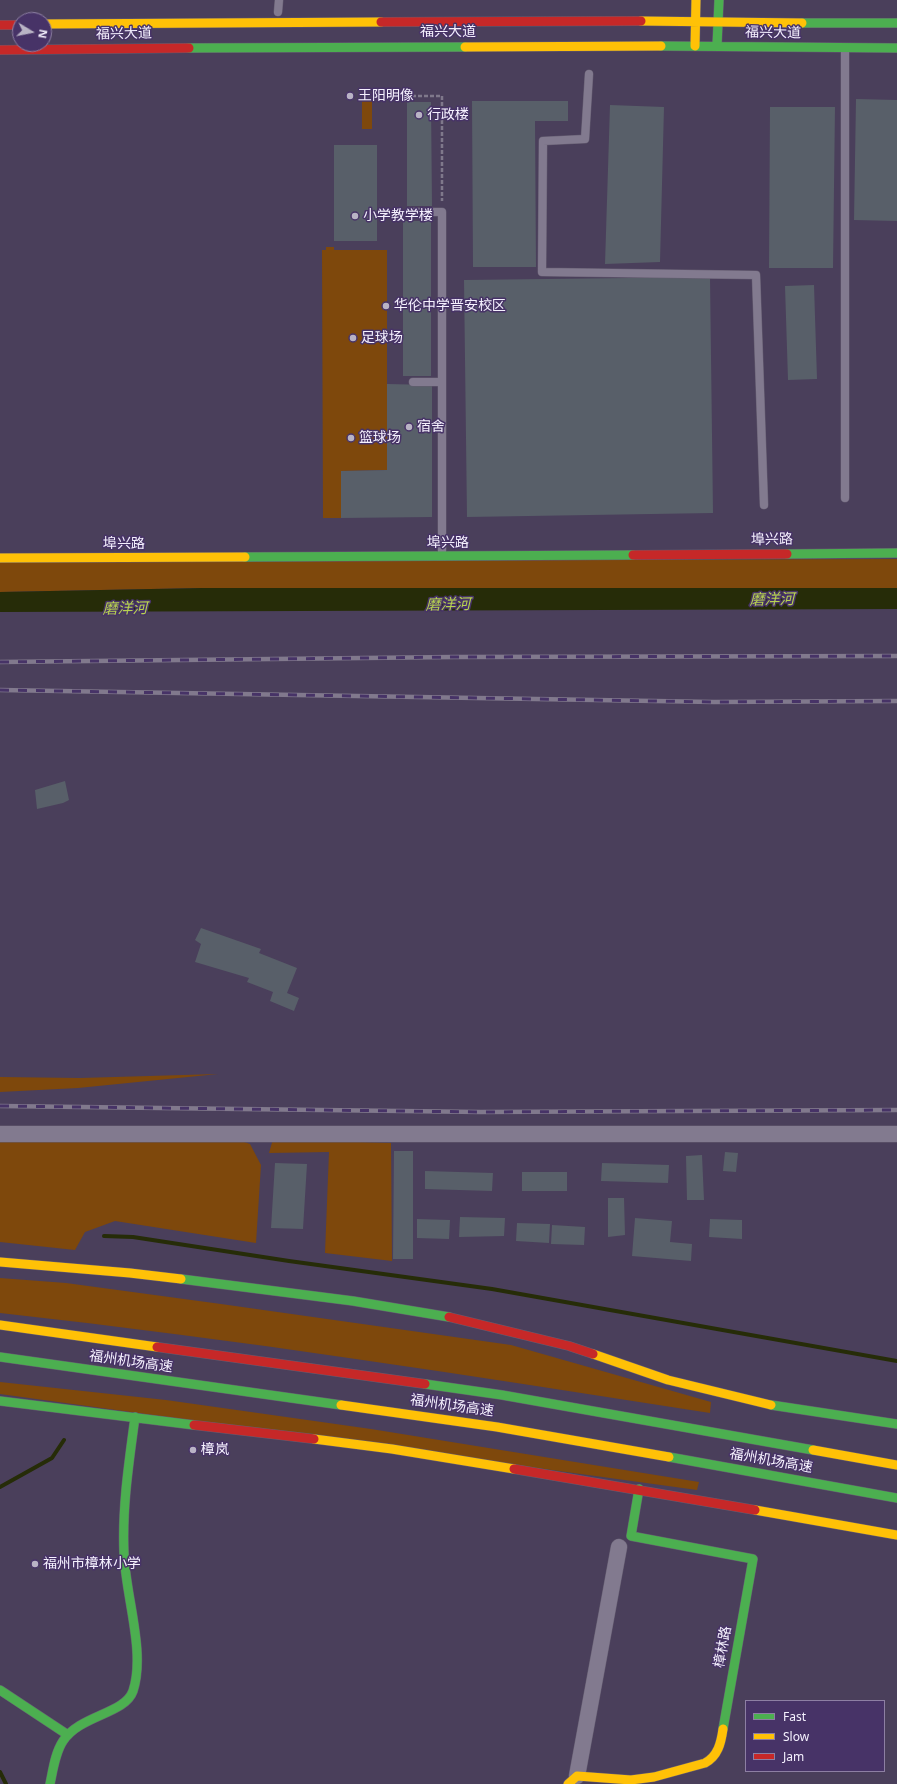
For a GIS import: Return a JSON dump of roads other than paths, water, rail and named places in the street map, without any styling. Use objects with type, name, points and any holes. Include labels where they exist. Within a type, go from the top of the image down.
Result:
[{"type":"main road","points":[[695,46],[696,0]]},
{"type":"main road","points":[[717,46],[719,0]]},
{"type":"main road","name":"福兴大道","points":[[52,24],[695,21],[897,23]]},
{"type":"main road","points":[[0,25],[12,25]]},
{"type":"main road","name":"福兴大道","points":[[0,50],[302,47],[695,46],[897,48]]},
{"type":"main road","name":"埠兴路","points":[[0,558],[442,557],[897,553]]},
{"type":"main road","points":[[0,1262],[130,1273],[353,1300],[452,1318],[569,1346],[668,1380],[776,1406],[897,1424]]},
{"type":"main road","name":"福州机场高速","points":[[0,1325],[502,1395],[897,1465]]},
{"type":"main road","name":"福州机场高速","points":[[0,1357],[497,1427],[897,1498]]},
{"type":"main road","points":[[0,1400],[392,1449],[639,1489],[897,1535]]},
{"type":"main road","points":[[50,1784],[59,1752],[68,1735],[86,1720],[117,1708],[126,1702],[132,1694],[135,1682],[135,1641],[124,1553],[128,1471],[135,1417]]},
{"type":"main road","points":[[632,1536],[639,1489]]},
{"type":"main road","name":"樟林路","points":[[573,1780],[631,1780],[654,1777],[705,1763],[711,1760],[720,1746],[753,1559],[632,1536]]},
{"type":"main road","points":[[0,1690],[68,1735]]},
{"type":"street","points":[[0,1134],[897,1134]]},
{"type":"street","points":[[573,1780],[619,1547]]},
{"type":"lane","points":[[278,12],[279,0]]},
{"type":"lane","points":[[845,48],[845,498]]},
{"type":"lane","points":[[589,74],[585,139],[543,140],[542,272],[756,275],[764,505]]},
{"type":"lane","points":[[410,212],[442,212],[442,557]]},
{"type":"lane","points":[[413,382],[442,382]]},
{"type":"lane","points":[[619,1547],[632,1536]]},
{"type":"water","name":"磨洋河","points":[[202,588],[897,588],[897,609],[0,612],[0,592]]},
{"type":"waterway","points":[[104,1236],[133,1237],[289,1261],[492,1289],[897,1361]]},
{"type":"waterway","points":[[0,1487],[52,1458],[64,1440]]},
{"type":"waterway","points":[[0,1772],[6,1784]]},
{"type":"railway","points":[[0,662],[454,657],[897,656]]},
{"type":"railway","points":[[0,690],[714,702],[897,701]]},
{"type":"railway","points":[[0,1106],[481,1112],[897,1110]]},
{"type":"place","name":"王阳明像","points":[[350,96]]},
{"type":"place","name":"行政楼","points":[[419,115]]},
{"type":"place","name":"小学教学楼","points":[[355,216]]},
{"type":"place","name":"华伦中学晋安校区","points":[[386,306]]},
{"type":"place","name":"足球场","points":[[353,338]]},
{"type":"place","name":"宿舍","points":[[409,427]]},
{"type":"place","name":"篮球场","points":[[351,438]]},
{"type":"place","name":"樟岚","points":[[193,1450]]},
{"type":"place","name":"福州市樟林小学","points":[[35,1564]]}]
